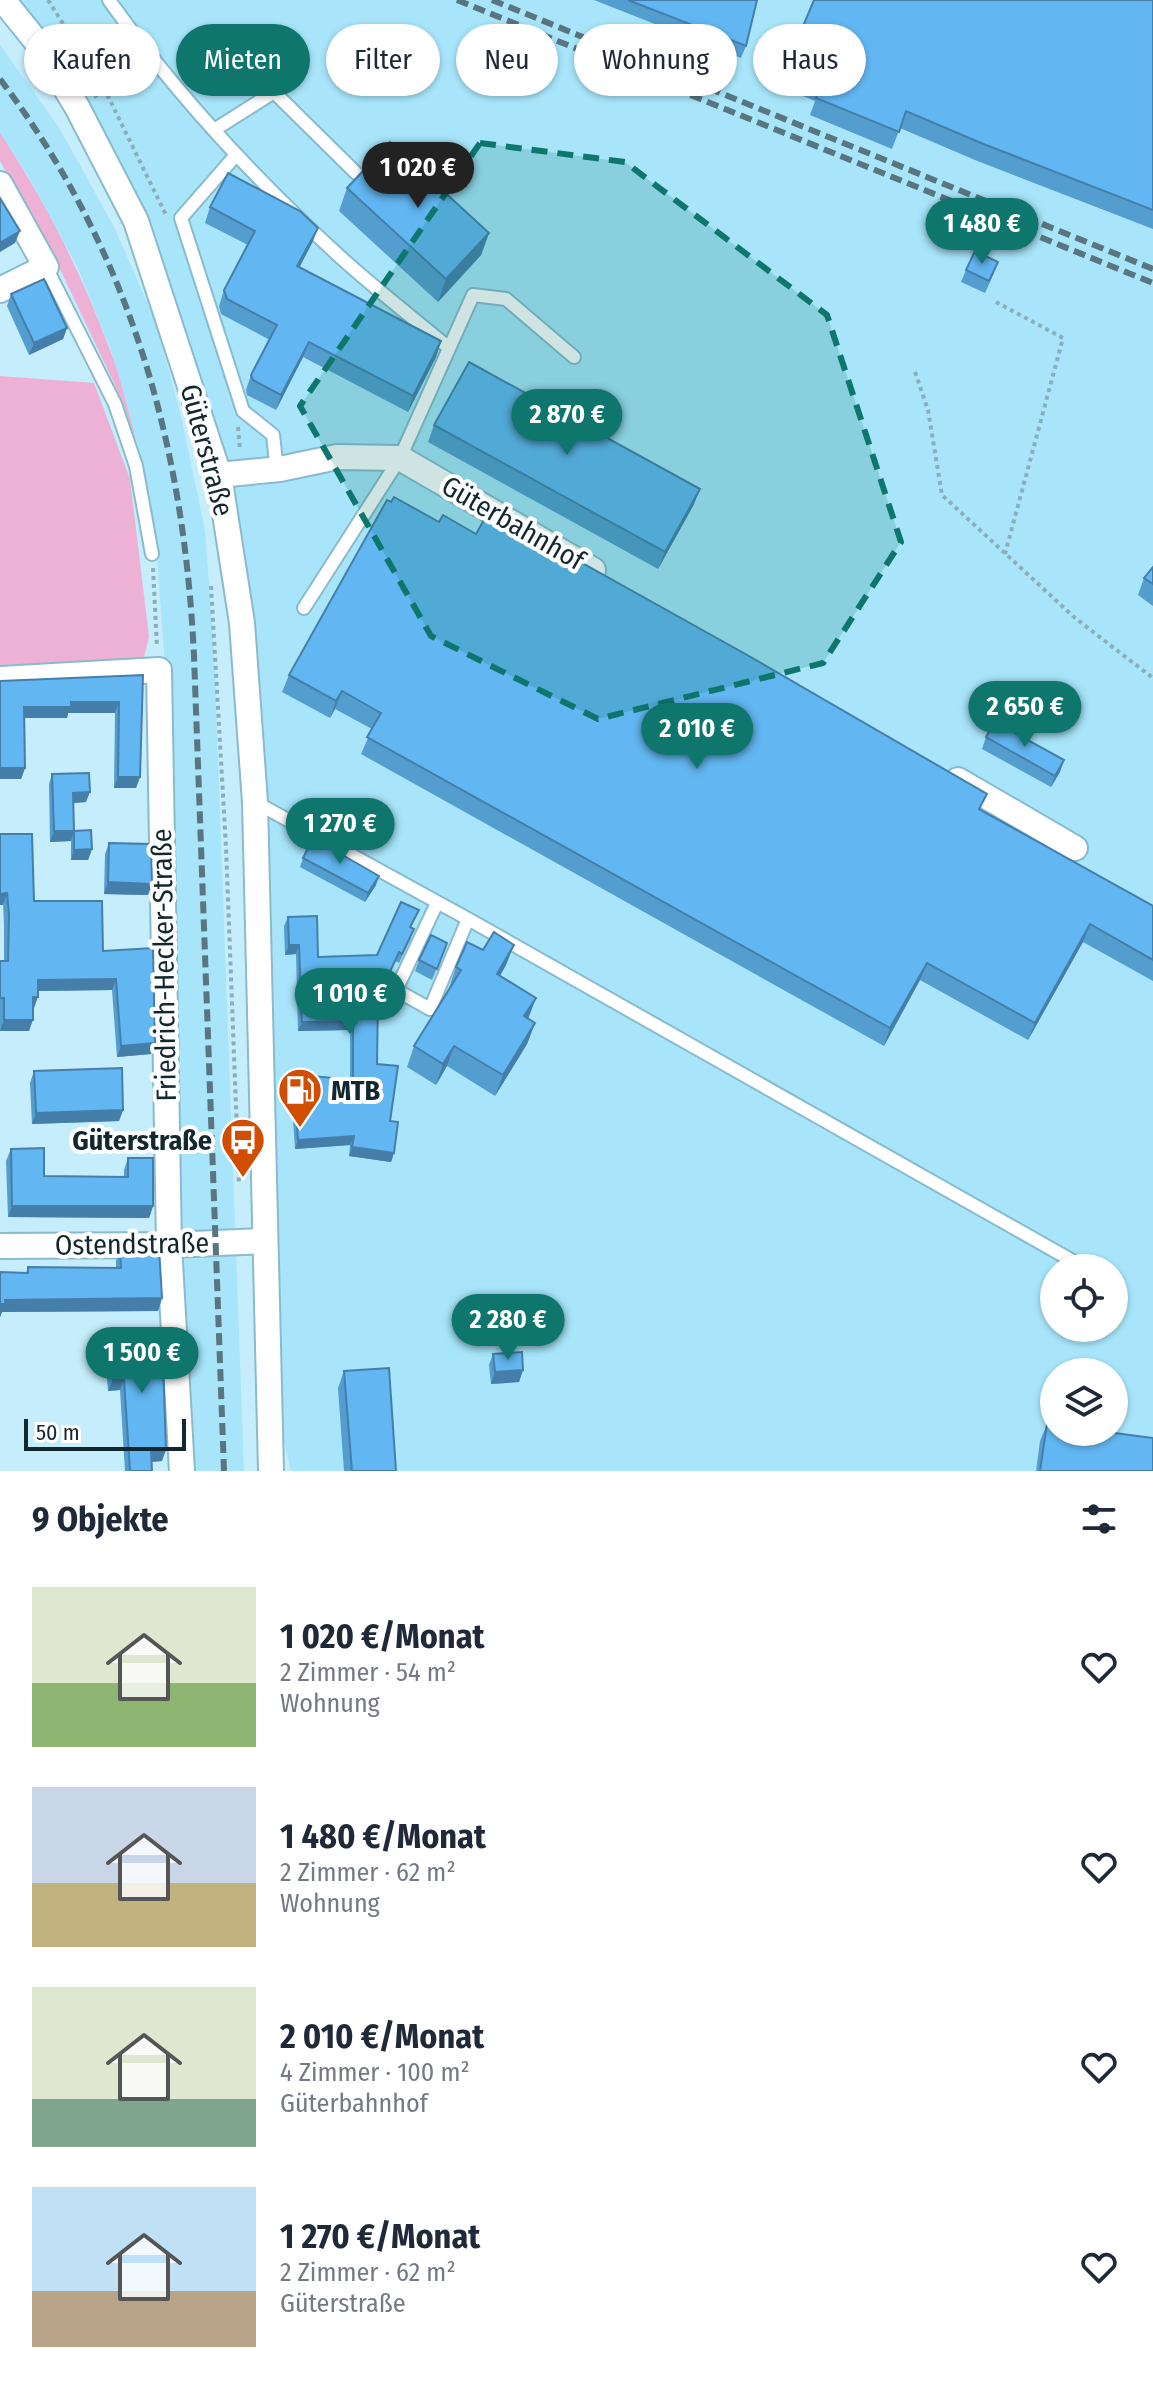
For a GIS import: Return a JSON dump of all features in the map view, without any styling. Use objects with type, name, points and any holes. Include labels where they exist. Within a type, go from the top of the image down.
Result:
[{"type":"street","name":"Güterstraße","points":[[3,0],[55,70],[136,221],[219,475],[242,623],[255,802],[271,1471]]},
{"type":"street","points":[[0,184],[46,267],[0,290]]},
{"type":"street","name":"Güterbahnhof","points":[[219,475],[280,469],[337,457],[400,458],[607,577]]},
{"type":"street","points":[[0,679],[159,670]]},
{"type":"street","name":"Friedrich-Hecker-Straße","points":[[159,670],[169,1245],[182,1471]]},
{"type":"street","points":[[937,768],[1075,848]]},
{"type":"street","name":"Ostendstraße","points":[[0,1246],[265,1241]]},
{"type":"lane","points":[[109,0],[126,24]]},
{"type":"lane","points":[[160,70],[236,155],[338,254],[449,348]]},
{"type":"lane","points":[[214,130],[274,92],[356,173]]},
{"type":"lane","points":[[236,155],[181,218],[243,411],[273,435],[276,462],[280,469]]},
{"type":"lane","points":[[46,267],[115,404],[136,466],[152,554]]},
{"type":"lane","points":[[304,608],[400,458],[473,295],[506,299],[574,357]]},
{"type":"lane","points":[[255,802],[1060,1254]]},
{"type":"lane","points":[[437,903],[396,990],[430,1009],[468,919]]},
{"type":"path","points":[[48,0],[63,24]]},
{"type":"path","points":[[996,302],[1063,338],[1005,554]]},
{"type":"path","points":[[915,372],[928,410],[942,495],[1075,618],[1153,678]]},
{"type":"path","points":[[152,554],[159,670]]},
{"type":"path","points":[[211,576],[240,1195]]},
{"type":"highlighted area","points":[[480,143],[625,162],[827,315],[901,542],[823,663],[598,719],[431,636],[300,406]]},
{"type":"shaded area","points":[[3,0],[1153,0],[1153,1471],[291,1471],[269,1378],[258,971],[219,475],[136,221],[61,96],[160,96],[160,24],[24,24],[24,35]]},
{"type":"shaded area","points":[[0,45],[24,79],[24,96],[36,96],[60,129],[114,227],[155,320],[182,420],[205,531],[214,650],[244,1471],[186,1471],[189,1429],[164,653],[156,543],[138,445],[110,348],[77,266],[27,174],[0,133]]},
{"type":"shaded area","points":[[0,133],[46,209],[86,290],[113,357],[138,445],[115,385],[57,263],[0,161]]},
{"type":"shaded area","points":[[0,376],[94,383],[130,479],[149,637],[143,661],[0,665]]},
{"type":"building","points":[[628,0],[757,0],[746,46],[737,42],[737,24],[690,24]]},
{"type":"building","points":[[814,0],[1153,0],[1153,210],[906,111],[899,132],[816,98],[866,96],[866,24],[804,24]]},
{"type":"building","points":[[390,142],[489,233],[446,279],[347,188]]},
{"type":"building","points":[[228,173],[300,211],[318,228],[297,266],[441,341],[413,396],[309,342],[281,395],[253,380],[251,375],[277,325],[227,299],[224,290],[255,231],[210,207]]},
{"type":"building","points":[[0,198],[20,231],[0,243]]},
{"type":"building","points":[[975,251],[998,262],[989,281],[966,270]]},
{"type":"building","points":[[44,279],[67,328],[34,343],[11,294]]},
{"type":"building","points":[[469,362],[700,489],[665,552],[434,425]]},
{"type":"building","points":[[394,497],[439,522],[443,515],[476,534],[489,511],[987,794],[979,809],[1153,906],[1153,960],[1090,924],[1035,1023],[927,963],[890,1028],[367,737],[381,713],[342,691],[336,701],[289,675],[387,500],[391,502]]},
{"type":"building","points":[[1153,567],[1153,584],[1144,578]]},
{"type":"building","points":[[143,675],[140,777],[118,777],[119,702],[71,702],[71,707],[24,707],[25,768],[0,768],[0,681]]},
{"type":"building","points":[[995,722],[1064,760],[1055,776],[986,737]]},
{"type":"building","points":[[89,773],[90,792],[73,793],[74,831],[54,831],[52,774]]},
{"type":"building","points":[[91,830],[92,849],[74,850],[74,831]]},
{"type":"building","points":[[0,834],[32,834],[34,901],[102,901],[103,951],[153,948],[155,1043],[121,1046],[116,979],[38,980],[38,997],[33,997],[33,1020],[4,1020],[4,998],[0,998],[0,961],[8,961],[9,914],[7,893],[0,894]]},
{"type":"building","points":[[313,838],[379,876],[368,893],[303,858]]},
{"type":"building","points":[[109,843],[151,844],[152,884],[108,882]]},
{"type":"building","points":[[401,902],[419,910],[410,927],[414,929],[402,954],[399,952],[378,998],[377,1064],[398,1066],[390,1121],[398,1122],[394,1153],[352,1147],[354,1136],[298,1140],[296,1110],[313,1076],[353,1080],[353,1021],[302,1022],[299,945],[289,945],[288,917],[317,916],[318,957],[377,955]]},
{"type":"building","points":[[494,932],[514,945],[497,974],[536,998],[524,1016],[535,1023],[503,1075],[454,1046],[443,1064],[414,1046],[461,970],[456,967],[467,942],[483,950]]},
{"type":"building","points":[[431,935],[447,943],[437,969],[419,960]]},
{"type":"building","points":[[122,1068],[123,1110],[36,1113],[34,1071]]},
{"type":"building","points":[[44,1148],[44,1176],[128,1177],[128,1158],[153,1158],[153,1206],[12,1206],[11,1149]]},
{"type":"building","points":[[159,1248],[162,1298],[5,1300],[5,1304],[0,1304],[0,1272],[28,1273],[28,1267],[121,1268],[120,1249]]},
{"type":"building","points":[[162,1335],[166,1450],[151,1451],[152,1471],[130,1471],[124,1379],[113,1380],[109,1339]]},
{"type":"building","points":[[522,1352],[523,1370],[495,1372],[493,1354]]},
{"type":"building","points":[[389,1368],[396,1471],[352,1471],[344,1371]]},
{"type":"building","points":[[1128,1435],[1153,1438],[1153,1471],[1040,1471],[1044,1446],[1128,1446]]},
{"type":"railway","points":[[457,0],[1153,283]]},
{"type":"railway","points":[[492,0],[1153,269]]},
{"type":"railway","points":[[0,79],[45,144],[84,212],[116,281],[142,352],[178,500],[194,656],[224,1471]]},
{"type":"place","name":"MTB","points":[[300,1129]]},
{"type":"place","name":"Güterstraße","points":[[243,1179]]}]
